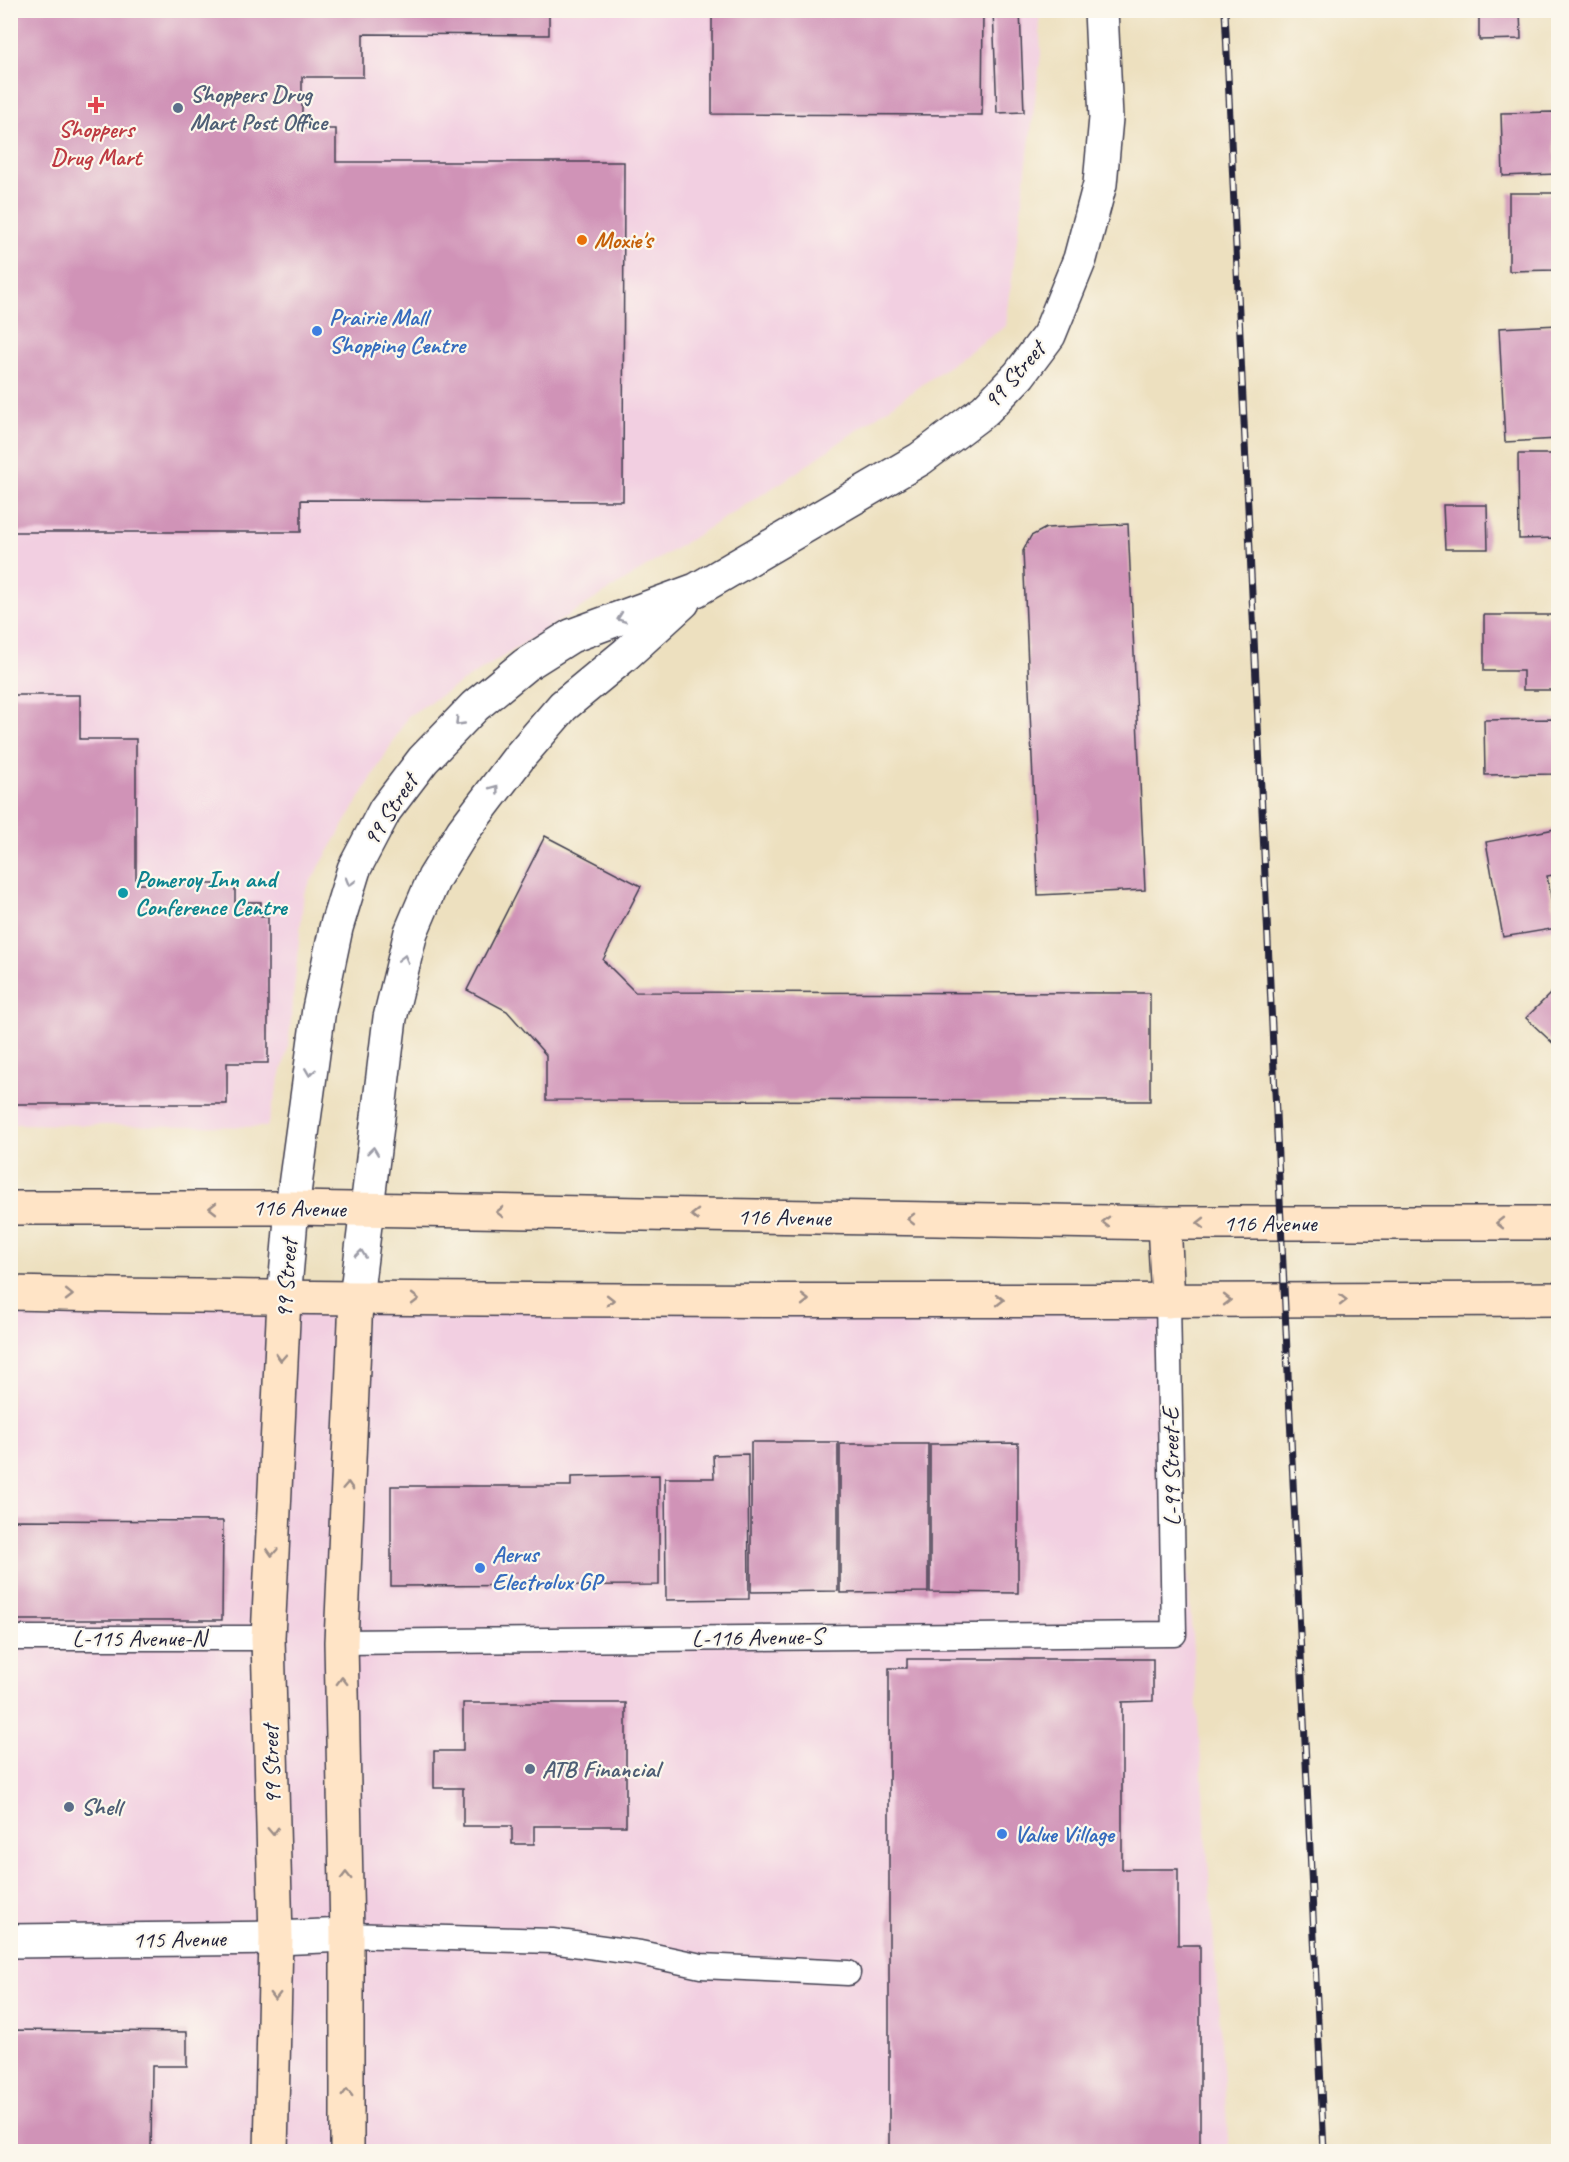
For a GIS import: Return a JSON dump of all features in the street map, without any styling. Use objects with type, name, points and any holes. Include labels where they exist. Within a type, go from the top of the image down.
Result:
[{"type":"main road","name":"116 Avenue","points":[[10,1208],[292,1208],[1164,1223],[1558,1223]]},
{"type":"main road","points":[[1164,1223],[1168,1301]]},
{"type":"main road","points":[[10,1293],[284,1299],[1168,1301],[1558,1299]]},
{"type":"main road","name":"99 Street","points":[[271,2151],[276,1938],[268,1638],[284,1299]]},
{"type":"main road","name":"99 Street","points":[[347,2151],[347,1935],[341,1642],[356,1299]]},
{"type":"street","name":"99 Street","points":[[284,1299],[292,1208],[319,1009],[336,928],[354,868],[386,810],[423,760],[475,706],[525,665],[571,636],[696,590],[920,459],[985,410],[1019,375],[1049,335],[1080,260],[1100,184],[1106,118],[1101,10]]},
{"type":"street","name":"99 Street","points":[[356,1299],[390,1018],[411,932],[434,878],[463,831],[484,803],[563,706],[626,654],[696,590]]},
{"type":"street","name":"115 Avenue","points":[[10,1941],[347,1935]]},
{"type":"lane","name":"L-99 Street-E","points":[[1168,1301],[1174,1634]]},
{"type":"lane","name":"L-116 Avenue-S","points":[[341,1642],[1174,1634]]},
{"type":"lane","name":"L-115 Avenue-N","points":[[10,1638],[268,1638]]},
{"type":"lane","points":[[347,1935],[552,1941],[640,1953],[701,1965],[848,1973]]},
{"type":"shaded area","points":[[11,11],[1039,11],[1041,54],[1006,326],[790,477],[408,716],[304,893],[288,1048],[267,1127],[11,1124]]},
{"type":"shaded area","points":[[11,1293],[1168,1301],[1229,2151],[11,2152]]},
{"type":"building","name":"Prairie Mall Shopping Centre","points":[[10,10],[549,10],[549,35],[363,34],[363,77],[302,77],[302,129],[336,129],[336,162],[624,162],[623,501],[301,500],[301,532],[10,532]]},
{"type":"building","points":[[712,10],[983,10],[982,115],[712,114]]},
{"type":"building","points":[[993,10],[1020,10],[1024,112],[997,113]]},
{"type":"building","points":[[1454,10],[1520,10],[1521,39],[1479,40],[1479,13],[1454,13]]},
{"type":"building","points":[[1554,112],[1556,174],[1503,176],[1501,113]]},
{"type":"building","points":[[1509,193],[1557,193],[1557,270],[1509,271]]},
{"type":"building","points":[[1558,325],[1558,439],[1505,442],[1499,328]]},
{"type":"building","points":[[1518,454],[1558,454],[1558,538],[1519,539]]},
{"type":"building","points":[[1443,505],[1487,505],[1488,549],[1445,549]]},
{"type":"building","points":[[1128,524],[1145,890],[1038,895],[1023,551],[1031,536],[1046,528]]},
{"type":"building","points":[[1484,615],[1558,615],[1558,690],[1523,690],[1523,671],[1484,671]]},
{"type":"building","name":"Pomeroy Inn and Conference Centre","points":[[10,695],[80,695],[80,739],[136,739],[136,884],[235,884],[235,902],[261,902],[261,917],[268,917],[268,1063],[227,1063],[227,1104],[10,1104]]},
{"type":"building","points":[[1558,719],[1558,774],[1485,775],[1484,720]]},
{"type":"building","points":[[1555,829],[1558,874],[1547,876],[1557,928],[1503,937],[1486,842]]},
{"type":"building","points":[[545,836],[641,886],[603,960],[635,992],[1150,993],[1150,1101],[546,1100],[546,1055],[507,1011],[467,990]]},
{"type":"building","points":[[1558,986],[1558,1048],[1526,1018]]},
{"type":"building","points":[[751,1442],[838,1442],[838,1591],[751,1592]]},
{"type":"building","points":[[1018,1443],[1018,1593],[930,1592],[930,1444]]},
{"type":"building","points":[[840,1444],[928,1444],[928,1592],[840,1593]]},
{"type":"building","points":[[748,1454],[749,1599],[666,1600],[665,1478],[714,1478],[713,1455]]},
{"type":"building","points":[[659,1475],[659,1585],[391,1586],[391,1486],[571,1486],[571,1477]]},
{"type":"building","points":[[10,1520],[223,1521],[222,1620],[10,1620]]},
{"type":"building","points":[[907,1659],[1153,1659],[1153,1701],[1122,1702],[1122,1869],[1178,1869],[1178,1945],[1200,1945],[1200,2152],[889,2152],[889,1668],[907,1668]]},
{"type":"building","name":"ATB Financial","points":[[463,1703],[626,1703],[626,1826],[534,1826],[534,1844],[512,1844],[512,1826],[463,1826],[463,1788],[434,1788],[434,1751],[463,1751]]},
{"type":"building","points":[[10,2030],[187,2032],[187,2066],[152,2066],[151,2152],[10,2152]]},
{"type":"railway","points":[[1225,10],[1324,2152]]},
{"type":"place","name":"Shoppers Drug Mart","points":[[96,105]]},
{"type":"place","name":"Shoppers Drug Mart Post Office","points":[[178,108]]},
{"type":"place","name":"Moxie's","points":[[582,240]]},
{"type":"place","name":"Prairie Mall Shopping Centre","points":[[317,331]]},
{"type":"place","name":"Pomeroy Inn and Conference Centre","points":[[123,893]]},
{"type":"place","name":"Aerus Electrolux GP","points":[[480,1568]]},
{"type":"place","name":"ATB Financial","points":[[530,1769]]},
{"type":"place","name":"Shell","points":[[69,1807]]},
{"type":"place","name":"Value Village","points":[[1002,1834]]}]
